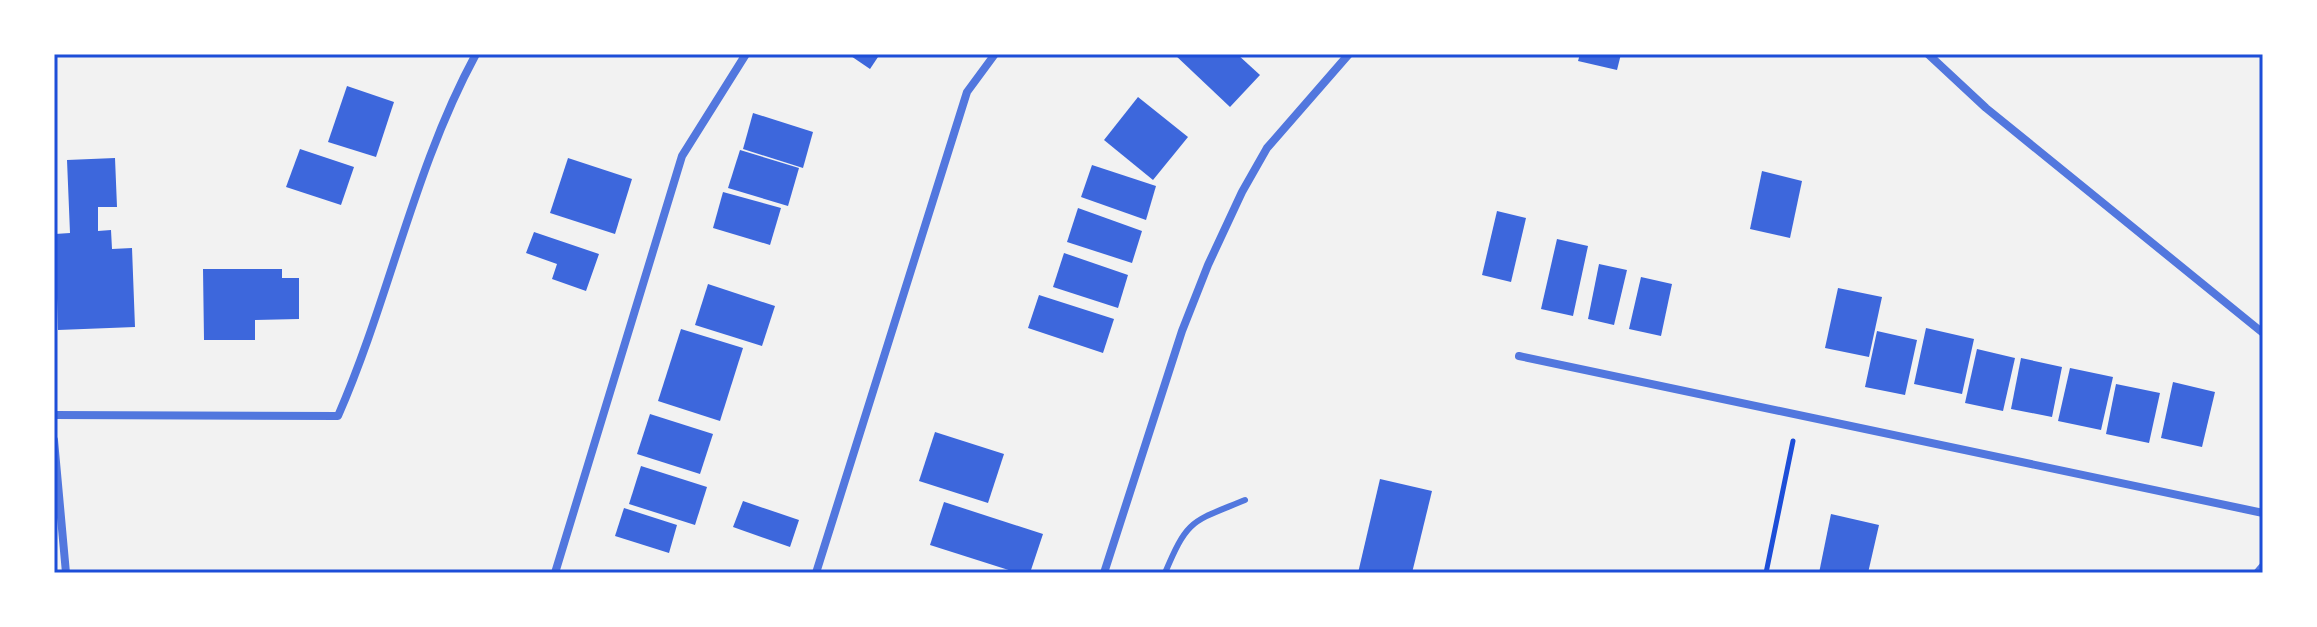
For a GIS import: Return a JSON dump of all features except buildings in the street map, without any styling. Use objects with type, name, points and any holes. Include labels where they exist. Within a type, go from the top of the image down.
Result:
[{"type":"street","points":[[54,415],[338,416],[363,359],[426,164],[453,96],[476,54]]},
{"type":"street","points":[[555,573],[682,156],[746,54]]},
{"type":"street","points":[[816,573],[967,92],[995,54]]},
{"type":"street","points":[[1104,573],[1182,331],[1242,192],[1267,148],[1349,54]]},
{"type":"street","points":[[1928,54],[1986,108],[2263,333]]},
{"type":"street","points":[[1519,356],[2263,513]]},
{"type":"street","points":[[54,440],[66,573]]},
{"type":"street","points":[[2257,573],[2263,566]]},
{"type":"lane","points":[[1165,573],[1181,536],[1195,521],[1245,500]]},
{"type":"path","points":[[1766,573],[1799,415]]}]
